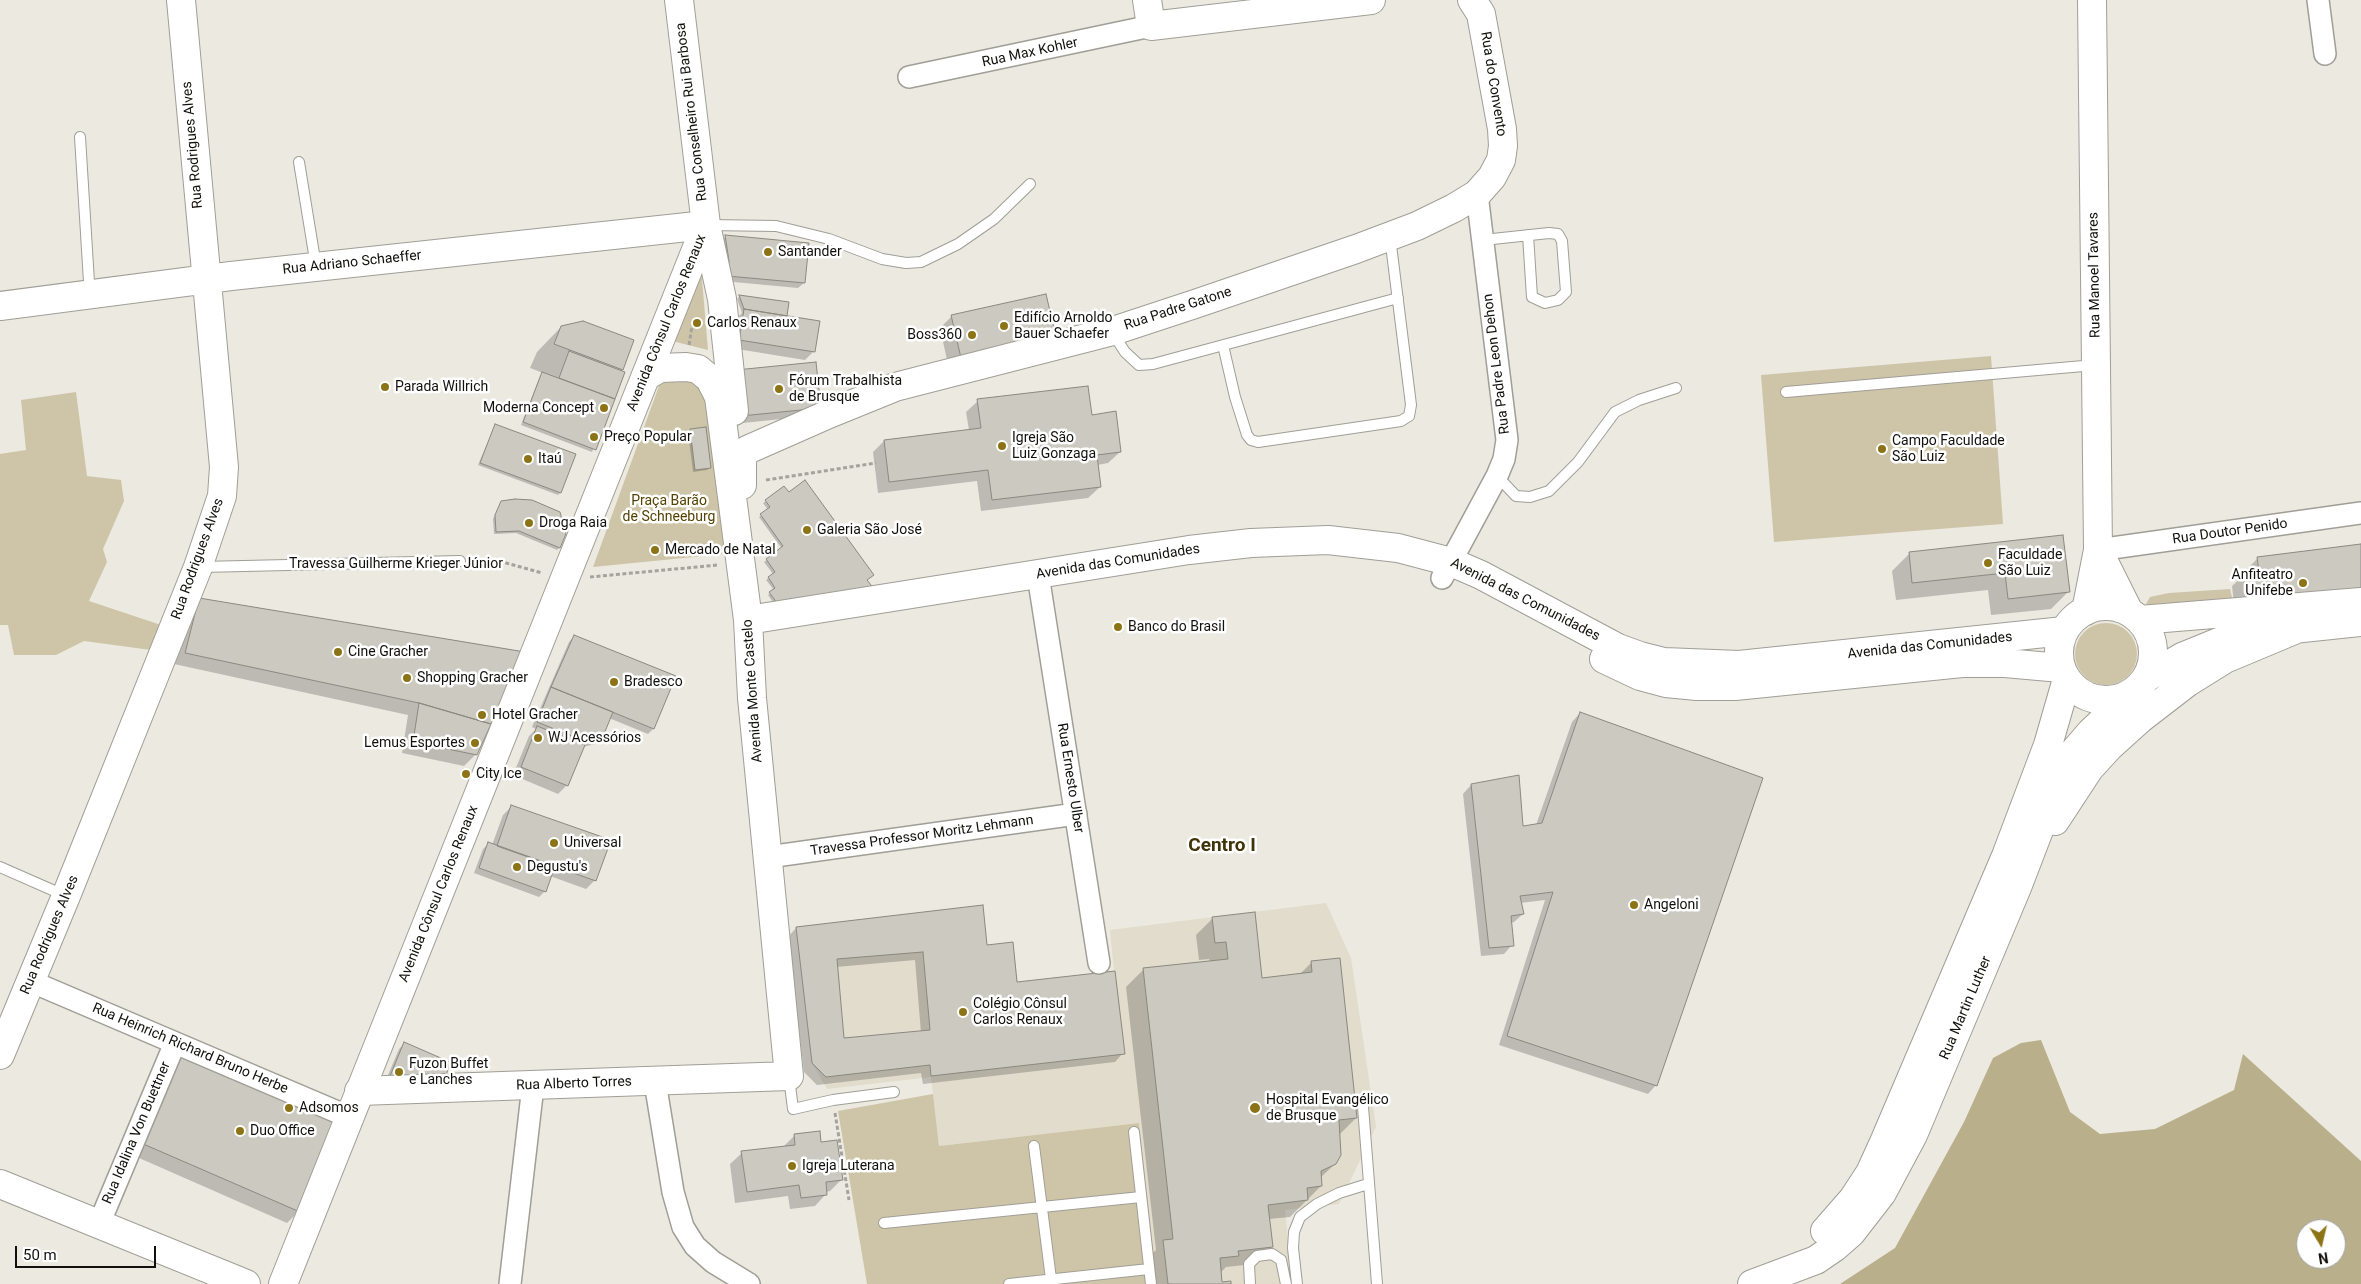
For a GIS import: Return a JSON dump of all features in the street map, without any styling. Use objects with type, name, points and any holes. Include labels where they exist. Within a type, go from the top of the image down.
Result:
[{"type":"main road","name":"Rua Rodrigues Alves","points":[[0,1055],[198,567],[217,516],[222,496],[224,475],[181,0]]},
{"type":"main road","name":"Rua Conselheiro Rui Barbosa","points":[[679,0],[706,225]]},
{"type":"main road","points":[[1147,0],[1151,26],[1292,5],[1370,0]]},
{"type":"main road","name":"Rua do Convento","points":[[1472,0],[1482,14],[1502,129],[1503,146],[1501,160],[1492,177],[1477,194]]},
{"type":"main road","name":"Rua Manoel Tavares","points":[[2086,610],[2098,550],[2092,0]]},
{"type":"main road","name":"Rua Padre Gatone","points":[[758,444],[895,388],[1111,331],[1390,236],[1454,208],[1477,194]]},
{"type":"main road","name":"Rua Adriano Schaeffer","points":[[0,306],[316,267],[706,225]]},
{"type":"main road","name":"Avenida Cônsul Carlos Renaux","points":[[283,1284],[706,225]]},
{"type":"main road","points":[[706,225],[722,299],[736,435],[743,442],[758,444]]},
{"type":"main road","name":"Avenida Monte Castelo","points":[[646,376],[660,368],[686,367],[698,370],[710,379],[720,397],[749,629],[752,698],[789,1076]]},
{"type":"main road","points":[[741,558],[747,524],[741,473],[742,458],[747,450],[758,444]]},
{"type":"main road","name":"Avenida das Comunidades","points":[[749,629],[1216,556],[1251,552],[1327,549],[1389,565],[1446,570],[1485,596],[1640,676],[1689,685],[1737,676],[1961,653],[2064,631]]},
{"type":"main road","name":"Rua Manoel Tavares","points":[[2098,550],[2135,616]]},
{"type":"main road","points":[[2135,616],[2361,602]]},
{"type":"main road","points":[[2141,684],[2153,664],[2154,648],[2149,633],[2135,616],[2115,607],[2100,606],[2086,610],[2073,619],[2064,631],[2060,643],[2064,674],[2077,691],[2091,698],[2107,700],[2115,699],[2141,684],[2182,657],[2236,636],[2361,622]]},
{"type":"main road","points":[[2018,885],[2074,790],[2110,746],[2140,719],[2188,682],[2225,659],[2299,628]]},
{"type":"main road","name":"Avenida das Comunidades","points":[[1961,653],[2064,674]]},
{"type":"main road","name":"Rua Martin Luther","points":[[1752,1284],[1792,1258],[1820,1236],[1849,1205],[1870,1174],[2006,856],[2048,745],[2064,674]]},
{"type":"main road","name":"Rua Martin Luther","points":[[1752,1284],[1816,1260],[1836,1247],[1851,1233],[1882,1193],[1913,1135],[2018,885],[2050,797],[2072,754],[2091,732],[2141,684]]},
{"type":"main road","name":"Rua Alberto Torres","points":[[359,1091],[789,1076]]},
{"type":"main road","points":[[0,1184],[246,1284]]},
{"type":"street","points":[[2318,0],[2325,54]]},
{"type":"street","name":"Rua Max Kohler","points":[[909,78],[1151,26]]},
{"type":"street","name":"Rua Padre Leon Dehon","points":[[1446,570],[1497,476],[1504,459],[1506,440],[1477,194]]},
{"type":"street","name":"Rua Doutor Penido","points":[[2098,550],[2361,513]]},
{"type":"street","name":"Rua Ernesto Ulber","points":[[1039,584],[1099,963]]},
{"type":"street","name":"Travessa Professor Moritz Lehmann","points":[[768,857],[1076,814]]},
{"type":"street","name":"Rua Heinrich Richard Bruno Herbe","points":[[30,981],[349,1117]]},
{"type":"street","name":"Rua Idalina Von Buettner","points":[[99,1224],[175,1043]]},
{"type":"street","points":[[654,1082],[672,1192],[683,1227],[696,1246],[713,1262],[749,1284]]},
{"type":"street","points":[[510,1284],[533,1086]]},
{"type":"lane","points":[[80,137],[89,282],[93,294]]},
{"type":"lane","points":[[300,162],[316,267]]},
{"type":"lane","points":[[706,225],[776,226],[829,239],[882,259],[906,263],[921,262],[958,244],[994,219],[1030,184]]},
{"type":"lane","points":[[1483,240],[1549,232],[1558,234],[1562,241],[1566,292],[1558,300],[1545,303],[1532,297],[1528,235]]},
{"type":"lane","points":[[1222,344],[1235,397],[1247,435],[1251,440],[1258,442],[1401,421],[1409,416],[1412,405],[1390,236]]},
{"type":"lane","points":[[1111,331],[1125,352],[1139,365],[1153,364],[1398,298]]},
{"type":"lane","points":[[1786,392],[2096,365]]},
{"type":"lane","points":[[1497,476],[1516,496],[1530,497],[1549,491],[1578,462],[1616,412],[1638,400],[1676,388]]},
{"type":"lane","name":"Travessa Guilherme Krieger Júnior","points":[[198,567],[460,561]]},
{"type":"lane","points":[[0,867],[66,896]]},
{"type":"lane","points":[[789,1076],[793,1109],[832,1100],[894,1092]]},
{"type":"lane","points":[[1363,1107],[1377,1284]]},
{"type":"lane","points":[[1134,1132],[1151,1284]]},
{"type":"lane","points":[[1034,1146],[1051,1279]]},
{"type":"lane","points":[[1297,1284],[1293,1248],[1294,1232],[1300,1217],[1317,1204],[1339,1193],[1368,1184]]},
{"type":"lane","points":[[884,1223],[1141,1197]]},
{"type":"lane","points":[[1250,1284],[1249,1264],[1257,1256],[1272,1254],[1281,1260],[1286,1284]]},
{"type":"lane","points":[[1008,1284],[1149,1269]]},
{"type":"path","points":[[686,367],[692,321]]},
{"type":"path","points":[[766,480],[876,463]]},
{"type":"path","name":"Travessa Guilherme Krieger Júnior","points":[[460,561],[499,561],[564,579],[741,558]]},
{"type":"path","points":[[832,1100],[849,1200]]},
{"type":"shaded area","points":[[1326,903],[1351,958],[1376,1127],[1339,1204],[1285,1210],[1292,1284],[1157,1284],[1139,1123],[939,1146],[931,1077],[827,1089],[812,1063],[796,927],[983,905],[987,945],[1013,942],[1018,982],[1114,971],[1110,930]]},
{"type":"shaded area","points":[[2041,1040],[2070,1112],[2100,1134],[2155,1129],[2234,1090],[2243,1054],[2361,1161],[2361,1284],[1840,1284],[1895,1248],[1964,1122],[1993,1058],[2021,1043]]},
{"type":"green space","points":[[701,267],[708,350],[672,341]]},
{"type":"green space","name":"Campo Faculdade São Luiz","points":[[1991,356],[2003,524],[1774,542],[1761,375]]},
{"type":"green space","name":"Praça Barão de Schneeburg","points":[[663,375],[700,384],[711,400],[724,554],[593,567]]},
{"type":"green space","points":[[76,392],[87,476],[121,480],[124,501],[103,549],[107,562],[89,601],[161,625],[151,650],[84,641],[56,655],[14,655],[8,625],[0,625],[0,454],[26,450],[21,400]]},
{"type":"green space","points":[[2230,589],[2234,605],[2162,608],[2146,604],[2150,597],[2169,593]]},
{"type":"green space","points":[[2106,623],[2123,628],[2128,632],[2132,637],[2137,654],[2132,671],[2128,676],[2123,680],[2106,685],[2089,680],[2084,676],[2080,671],[2075,654],[2080,637],[2084,632],[2089,628]]},
{"type":"green space","points":[[933,1094],[939,1146],[1139,1123],[1157,1284],[867,1284],[838,1111]]},
{"type":"building","name":"Santander","points":[[725,235],[809,243],[805,283],[727,276],[729,261]]},
{"type":"building","name":"Edifício Arnoldo Bauer Schaefer","points":[[1046,294],[1056,337],[961,358],[951,315]]},
{"type":"building","points":[[739,295],[789,302],[787,316],[744,309]]},
{"type":"building","points":[[744,309],[820,321],[815,352],[739,340]]},
{"type":"building","points":[[583,321],[634,340],[623,370],[554,344],[561,326]]},
{"type":"building","points":[[569,351],[625,372],[615,399],[559,378]]},
{"type":"building","name":"Fórum Trabalhista de Brusque","points":[[816,362],[821,408],[741,416],[736,370]]},
{"type":"building","points":[[542,372],[615,399],[596,450],[523,422]]},
{"type":"building","name":"Igreja São Luiz Gonzaga","points":[[1088,386],[1092,415],[1116,411],[1121,452],[1097,455],[1101,487],[992,500],[988,470],[889,482],[884,440],[981,428],[977,399]]},
{"type":"building","name":"Itaú","points":[[495,424],[576,454],[561,493],[480,463]]},
{"type":"building","points":[[706,427],[711,468],[695,470],[690,429]]},
{"type":"building","name":"Galeria São José","points":[[805,480],[874,575],[867,580],[879,595],[797,606],[791,598],[780,607],[769,592],[775,588],[768,577],[775,572],[766,559],[783,546],[760,514],[770,507],[765,500],[784,486],[789,492]]},
{"type":"building","name":"Droga Raia","points":[[515,499],[532,500],[560,512],[566,534],[560,548],[519,531],[496,532],[495,515],[501,501]]},
{"type":"building","name":"Faculdade São Luiz","points":[[2063,535],[2070,592],[2008,599],[2005,573],[1912,583],[1909,552]]},
{"type":"building","name":"Anfiteatro Unifebe","points":[[2361,544],[2361,593],[2254,606],[2252,593],[2246,594],[2243,574],[2259,572],[2257,557]]},
{"type":"building","name":"Shopping Gracher","points":[[199,598],[525,652],[491,724],[419,703],[185,653]]},
{"type":"building","name":"Bradesco","points":[[574,635],[676,676],[654,729],[551,687]]},
{"type":"building","points":[[551,687],[613,712],[602,739],[587,742],[537,722]]},
{"type":"building","points":[[419,703],[491,724],[477,755],[413,742]]},
{"type":"building","name":"Angeloni","points":[[1580,712],[1763,778],[1657,1086],[1507,1036],[1553,892],[1520,896],[1524,914],[1511,916],[1514,946],[1489,948],[1471,784],[1519,775],[1523,826],[1542,823]]},
{"type":"building","points":[[537,726],[585,745],[568,786],[521,767]]},
{"type":"building","name":"Universal","points":[[511,805],[611,840],[596,881],[497,846]]},
{"type":"building","name":"Degustu's","points":[[488,842],[555,866],[546,892],[479,868]]},
{"type":"building","name":"Colégio Cônsul Carlos Renaux","points":[[983,905],[987,945],[1013,942],[1017,982],[1115,971],[1125,1054],[931,1076],[930,1065],[826,1077],[812,1063],[796,927]],"holes":[[[923,952],[930,1030],[844,1038],[837,959]]]},
{"type":"building","name":"Hospital Evangélico de Brusque","points":[[1255,912],[1262,978],[1312,972],[1311,961],[1340,958],[1357,1118],[1339,1120],[1341,1155],[1336,1164],[1321,1171],[1322,1186],[1307,1188],[1308,1200],[1268,1205],[1273,1247],[1238,1251],[1239,1256],[1220,1258],[1222,1282],[1231,1281],[1231,1284],[1168,1284],[1163,1240],[1173,1239],[1143,968],[1228,959],[1226,942],[1215,943],[1212,917]]},
{"type":"building","points":[[404,1042],[450,1062],[443,1086],[388,1081]]},
{"type":"building","name":"Duo Office","points":[[181,1051],[340,1120],[300,1212],[141,1143]]},
{"type":"building","name":"Igreja Luterana","points":[[820,1131],[821,1142],[837,1140],[843,1180],[826,1182],[827,1195],[801,1198],[799,1185],[747,1192],[741,1151],[795,1145],[794,1134]]},
{"type":"place","name":"Santander","points":[[768,252]]},
{"type":"place","name":"Carlos Renaux","points":[[697,323]]},
{"type":"place","name":"Edifício Arnoldo Bauer Schaefer","points":[[1004,326]]},
{"type":"place","name":"Boss360","points":[[972,335]]},
{"type":"place","name":"Parada Willrich","points":[[385,387]]},
{"type":"place","name":"Fórum Trabalhista de Brusque","points":[[779,389]]},
{"type":"place","name":"Moderna Concept","points":[[604,408]]},
{"type":"place","name":"Preço Popular","points":[[594,437]]},
{"type":"place","name":"Igreja São Luiz Gonzaga","points":[[1002,446]]},
{"type":"place","name":"Campo Faculdade São Luiz","points":[[1882,449]]},
{"type":"place","name":"Itaú","points":[[528,459]]},
{"type":"place","name":"Droga Raia","points":[[529,523]]},
{"type":"place","name":"Galeria São José","points":[[807,530]]},
{"type":"place","name":"Mercado de Natal","points":[[655,550]]},
{"type":"place","name":"Faculdade São Luiz","points":[[1988,563]]},
{"type":"place","name":"Anfiteatro Unifebe","points":[[2303,583]]},
{"type":"place","name":"Banco do Brasil","points":[[1118,627]]},
{"type":"place","name":"Cine Gracher","points":[[338,652]]},
{"type":"place","name":"Shopping Gracher","points":[[407,678]]},
{"type":"place","name":"Bradesco","points":[[614,682]]},
{"type":"place","name":"Hotel Gracher","points":[[482,715]]},
{"type":"place","name":"WJ Acessórios","points":[[538,738]]},
{"type":"place","name":"Lemus Esportes","points":[[475,743]]},
{"type":"place","name":"City Ice","points":[[466,774]]},
{"type":"place","name":"Universal","points":[[554,843]]},
{"type":"place","name":"Degustu's","points":[[517,867]]},
{"type":"place","name":"Angeloni","points":[[1634,905]]},
{"type":"place","name":"Colégio Cônsul Carlos Renaux","points":[[963,1012]]},
{"type":"place","name":"Fuzon Buffet e Lanches","points":[[399,1072]]},
{"type":"place","name":"Adsomos","points":[[289,1108]]},
{"type":"place","name":"Hospital Evangélico de Brusque","points":[[1255,1108]]},
{"type":"place","name":"Duo Office","points":[[240,1131]]},
{"type":"place","name":"Igreja Luterana","points":[[792,1166]]},
{"type":"district","name":"Centro I","points":[[1222,846]]}]
